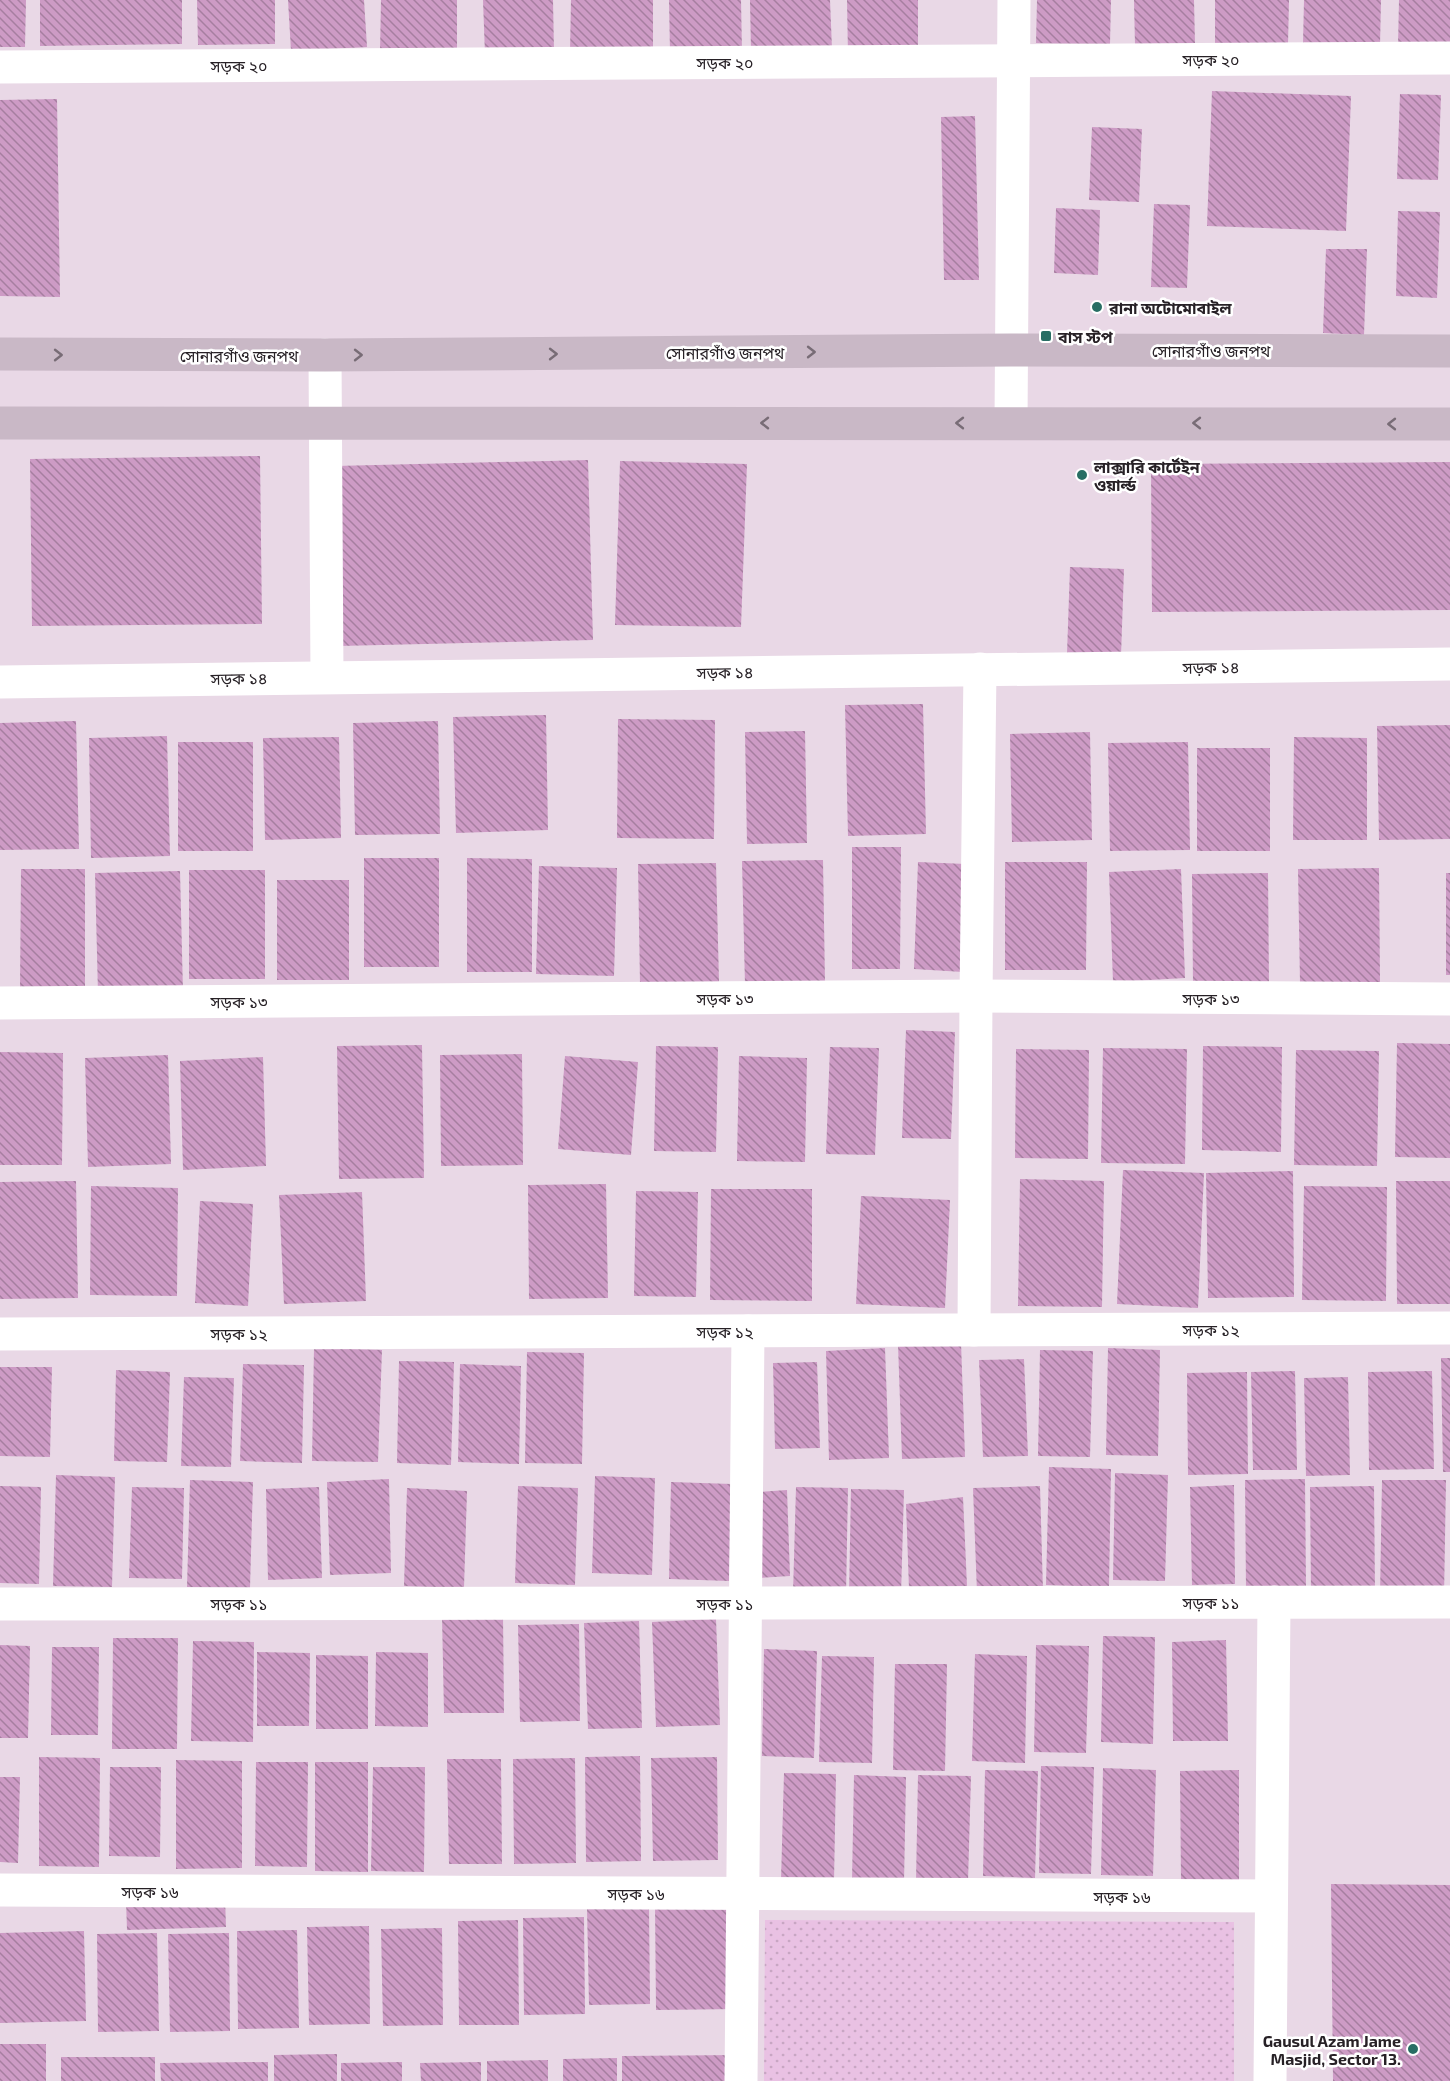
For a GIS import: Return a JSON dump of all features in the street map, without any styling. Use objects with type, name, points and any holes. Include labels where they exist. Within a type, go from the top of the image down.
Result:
[{"type":"main road","name":"সোনারগাঁও জনপথ","points":[[0,354],[325,355],[1011,350],[1450,351]]},
{"type":"main road","points":[[0,423],[1450,424]]},
{"type":"street","points":[[1011,423],[1014,0]]},
{"type":"street","name":"সড়ক ২০","points":[[0,67],[1450,58]]},
{"type":"street","points":[[325,355],[327,677]]},
{"type":"street","name":"সড়ক ১৪","points":[[0,682],[1450,664]]},
{"type":"street","points":[[974,1330],[980,669]]},
{"type":"street","name":"সড়ক ১৩","points":[[0,1003],[976,996],[1450,999]]},
{"type":"street","name":"সড়ক ১২","points":[[0,1334],[1450,1328]]},
{"type":"street","points":[[741,2081],[748,1331]]},
{"type":"street","points":[[1270,2081],[1274,1602]]},
{"type":"street","name":"সড়ক ১১","points":[[0,1604],[1450,1602]]},
{"type":"street","name":"সড়ক ১৬","points":[[0,1890],[1271,1896]]},
{"type":"shaded area","points":[[765,1920],[1234,1922],[1234,2081],[764,2081]]},
{"type":"building","points":[[0,0],[26,0],[25,47],[0,47]]},
{"type":"building","points":[[40,0],[182,0],[182,44],[40,46]]},
{"type":"building","points":[[197,0],[275,0],[275,44],[198,45]]},
{"type":"building","points":[[288,0],[364,0],[367,47],[291,51]]},
{"type":"building","points":[[381,0],[457,0],[457,53],[380,52]]},
{"type":"building","points":[[483,0],[553,0],[554,52],[485,55]]},
{"type":"building","points":[[571,0],[653,0],[653,52],[570,52]]},
{"type":"building","points":[[669,0],[741,0],[742,52],[670,53]]},
{"type":"building","points":[[750,0],[830,0],[832,49],[751,52]]},
{"type":"building","points":[[847,0],[918,0],[918,56],[848,56]]},
{"type":"building","points":[[1037,0],[1111,0],[1110,44],[1036,43]]},
{"type":"building","points":[[1134,0],[1194,0],[1195,44],[1135,45]]},
{"type":"building","points":[[1215,0],[1289,0],[1288,44],[1215,44]]},
{"type":"building","points":[[1304,0],[1381,0],[1380,46],[1303,44]]},
{"type":"building","points":[[1399,0],[1450,0],[1450,47],[1398,46]]},
{"type":"building","points":[[1212,91],[1351,96],[1346,231],[1207,226]]},
{"type":"building","points":[[1400,94],[1441,95],[1438,180],[1397,179]]},
{"type":"building","points":[[57,99],[60,297],[0,296],[0,100]]},
{"type":"building","points":[[975,116],[979,280],[944,280],[941,117]]},
{"type":"building","points":[[1092,127],[1142,129],[1139,202],[1089,200]]},
{"type":"building","points":[[1154,204],[1190,205],[1187,288],[1151,287]]},
{"type":"building","points":[[1056,208],[1100,210],[1098,275],[1054,273]]},
{"type":"building","points":[[1398,211],[1440,212],[1437,298],[1396,296]]},
{"type":"building","points":[[1326,249],[1367,249],[1364,335],[1323,333]]},
{"type":"building","points":[[260,456],[262,624],[32,626],[30,459]]},
{"type":"building","points":[[588,460],[593,640],[339,646],[335,466]]},
{"type":"building","points":[[620,461],[747,464],[741,627],[615,625]]},
{"type":"building","points":[[1450,462],[1450,610],[1152,612],[1151,464]]},
{"type":"building","points":[[1070,567],[1124,569],[1121,656],[1067,654]]},
{"type":"building","points":[[923,704],[926,834],[848,836],[845,705]]},
{"type":"building","points":[[546,715],[548,830],[456,833],[453,717]]},
{"type":"building","points":[[618,719],[715,720],[714,839],[617,838]]},
{"type":"building","points":[[76,721],[79,849],[0,850],[0,723]]},
{"type":"building","points":[[438,721],[440,834],[355,835],[353,723]]},
{"type":"building","points":[[1450,725],[1450,839],[1379,840],[1377,726]]},
{"type":"building","points":[[805,731],[807,843],[747,844],[745,732]]},
{"type":"building","points":[[1090,732],[1092,840],[1012,842],[1010,734]]},
{"type":"building","points":[[167,736],[170,856],[91,858],[89,738]]},
{"type":"building","points":[[339,737],[341,838],[265,840],[263,738]]},
{"type":"building","points":[[1294,737],[1367,738],[1367,840],[1293,840]]},
{"type":"building","points":[[178,742],[253,742],[253,851],[178,851]]},
{"type":"building","points":[[1188,742],[1190,850],[1110,851],[1108,743]]},
{"type":"building","points":[[1197,748],[1270,748],[1270,851],[1197,851]]},
{"type":"building","points":[[852,847],[901,847],[900,969],[852,969]]},
{"type":"building","points":[[364,858],[439,858],[439,967],[364,967]]},
{"type":"building","points":[[467,858],[532,859],[532,972],[467,972]]},
{"type":"building","points":[[823,860],[825,983],[745,985],[742,861]]},
{"type":"building","points":[[918,862],[966,864],[963,972],[914,969]]},
{"type":"building","points":[[1005,862],[1087,862],[1086,970],[1005,970]]},
{"type":"building","points":[[716,863],[719,982],[640,984],[638,864]]},
{"type":"building","points":[[539,866],[617,868],[614,976],[536,974]]},
{"type":"building","points":[[1379,868],[1380,982],[1300,983],[1298,869]]},
{"type":"building","points":[[21,869],[85,869],[85,989],[20,989]]},
{"type":"building","points":[[1181,869],[1185,978],[1113,982],[1109,872]]},
{"type":"building","points":[[189,870],[265,870],[265,979],[189,979]]},
{"type":"building","points":[[180,871],[183,992],[98,994],[95,873]]},
{"type":"building","points":[[1268,873],[1269,986],[1193,986],[1192,874]]},
{"type":"building","points":[[1446,873],[1450,873],[1450,975],[1446,975]]},
{"type":"building","points":[[277,880],[349,880],[349,980],[277,980]]},
{"type":"building","points":[[906,1030],[955,1032],[951,1139],[902,1138]]},
{"type":"building","points":[[1397,1043],[1450,1044],[1450,1158],[1395,1157]]},
{"type":"building","points":[[422,1045],[424,1178],[339,1179],[337,1046]]},
{"type":"building","points":[[656,1046],[718,1047],[716,1152],[654,1151]]},
{"type":"building","points":[[1203,1046],[1282,1047],[1281,1152],[1202,1150]]},
{"type":"building","points":[[830,1047],[879,1048],[875,1155],[826,1154]]},
{"type":"building","points":[[1103,1048],[1187,1049],[1185,1164],[1101,1163]]},
{"type":"building","points":[[1016,1049],[1089,1050],[1088,1159],[1015,1158]]},
{"type":"building","points":[[1296,1050],[1379,1051],[1377,1166],[1294,1165]]},
{"type":"building","points":[[0,1052],[63,1053],[62,1165],[0,1165]]},
{"type":"building","points":[[522,1054],[523,1165],[441,1166],[440,1055]]},
{"type":"building","points":[[168,1055],[171,1164],[88,1167],[85,1058]]},
{"type":"building","points":[[565,1056],[638,1062],[631,1155],[558,1149]]},
{"type":"building","points":[[739,1056],[807,1058],[805,1162],[737,1161]]},
{"type":"building","points":[[263,1057],[266,1166],[183,1170],[180,1061]]},
{"type":"building","points":[[1123,1170],[1204,1173],[1198,1308],[1117,1304]]},
{"type":"building","points":[[1293,1171],[1294,1297],[1208,1298],[1206,1173]]},
{"type":"building","points":[[1020,1179],[1104,1181],[1102,1307],[1018,1306]]},
{"type":"building","points":[[76,1181],[78,1298],[0,1299],[0,1182]]},
{"type":"building","points":[[1396,1181],[1450,1181],[1450,1304],[1397,1304]]},
{"type":"building","points":[[606,1184],[608,1298],[529,1299],[528,1185]]},
{"type":"building","points":[[91,1186],[178,1188],[177,1296],[90,1295]]},
{"type":"building","points":[[1304,1186],[1387,1187],[1386,1301],[1302,1300]]},
{"type":"building","points":[[711,1189],[812,1189],[812,1301],[710,1300]]},
{"type":"building","points":[[636,1191],[698,1192],[696,1297],[634,1296]]},
{"type":"building","points":[[362,1192],[366,1301],[284,1304],[279,1195]]},
{"type":"building","points":[[861,1196],[950,1200],[945,1308],[856,1304]]},
{"type":"building","points":[[200,1201],[253,1204],[248,1306],[195,1303]]},
{"type":"building","points":[[961,1342],[965,1457],[902,1459],[898,1344]]},
{"type":"building","points":[[314,1348],[382,1350],[378,1462],[312,1461]]},
{"type":"building","points":[[885,1348],[889,1458],[829,1460],[826,1351]]},
{"type":"building","points":[[1108,1348],[1160,1350],[1158,1456],[1106,1455]]},
{"type":"building","points":[[1040,1350],[1093,1351],[1090,1457],[1038,1456]]},
{"type":"building","points":[[527,1352],[584,1353],[582,1464],[525,1463]]},
{"type":"building","points":[[1441,1358],[1450,1358],[1450,1472],[1443,1472]]},
{"type":"building","points":[[1024,1359],[1028,1456],[983,1457],[979,1360]]},
{"type":"building","points":[[399,1361],[454,1362],[451,1465],[397,1463]]},
{"type":"building","points":[[817,1362],[820,1448],[775,1449],[773,1363]]},
{"type":"building","points":[[243,1364],[304,1365],[302,1463],[240,1461]]},
{"type":"building","points":[[460,1364],[521,1366],[519,1464],[458,1462]]},
{"type":"building","points":[[0,1367],[52,1367],[50,1457],[0,1456]]},
{"type":"building","points":[[116,1370],[170,1372],[167,1462],[114,1461]]},
{"type":"building","points":[[1295,1371],[1297,1470],[1253,1470],[1251,1372]]},
{"type":"building","points":[[1432,1371],[1434,1469],[1369,1470],[1368,1372]]},
{"type":"building","points":[[1247,1372],[1248,1474],[1188,1475],[1187,1373]]},
{"type":"building","points":[[184,1377],[234,1378],[231,1467],[181,1466]]},
{"type":"building","points":[[1348,1377],[1350,1475],[1306,1476],[1304,1378]]},
{"type":"building","points":[[1049,1467],[1111,1469],[1109,1587],[1046,1585]]},
{"type":"building","points":[[1115,1473],[1168,1475],[1165,1581],[1113,1580]]},
{"type":"building","points":[[56,1475],[115,1477],[112,1587],[53,1586]]},
{"type":"building","points":[[595,1476],[655,1478],[652,1575],[592,1573]]},
{"type":"building","points":[[389,1479],[391,1573],[330,1575],[327,1482]]},
{"type":"building","points":[[1305,1479],[1306,1588],[1246,1589],[1245,1480]]},
{"type":"building","points":[[190,1480],[253,1482],[250,1588],[187,1587]]},
{"type":"building","points":[[1382,1480],[1446,1480],[1444,1597],[1380,1595]]},
{"type":"building","points":[[671,1482],[732,1484],[729,1581],[669,1579]]},
{"type":"building","points":[[1234,1485],[1235,1584],[1192,1585],[1190,1487]]},
{"type":"building","points":[[0,1486],[41,1487],[39,1584],[0,1583]]},
{"type":"building","points":[[518,1486],[578,1488],[575,1585],[515,1583]]},
{"type":"building","points":[[1040,1486],[1043,1591],[977,1593],[973,1488]]},
{"type":"building","points":[[1374,1486],[1375,1593],[1311,1594],[1310,1487]]},
{"type":"building","points":[[132,1487],[184,1488],[182,1579],[129,1578]]},
{"type":"building","points":[[319,1487],[322,1578],[268,1580],[266,1489]]},
{"type":"building","points":[[796,1487],[848,1488],[846,1595],[793,1594]]},
{"type":"building","points":[[407,1488],[467,1491],[464,1588],[404,1586]]},
{"type":"building","points":[[851,1489],[904,1490],[901,1596],[849,1596]]},
{"type":"building","points":[[787,1490],[790,1576],[759,1578],[760,1492]]},
{"type":"building","points":[[963,1497],[967,1586],[909,1589],[906,1504]]},
{"type":"building","points":[[503,1615],[504,1713],[444,1713],[442,1616]]},
{"type":"building","points":[[716,1619],[720,1725],[656,1727],[652,1622]]},
{"type":"building","points":[[639,1621],[642,1728],[588,1729],[584,1623]]},
{"type":"building","points":[[579,1624],[580,1721],[520,1722],[518,1625]]},
{"type":"building","points":[[1103,1636],[1155,1637],[1153,1744],[1101,1742]]},
{"type":"building","points":[[113,1638],[178,1638],[177,1749],[112,1749]]},
{"type":"building","points":[[1226,1640],[1228,1741],[1173,1741],[1172,1642]]},
{"type":"building","points":[[193,1641],[254,1642],[253,1742],[191,1741]]},
{"type":"building","points":[[0,1645],[30,1646],[28,1738],[0,1738]]},
{"type":"building","points":[[1036,1645],[1089,1646],[1086,1753],[1034,1752]]},
{"type":"building","points":[[52,1647],[99,1647],[98,1735],[51,1735]]},
{"type":"building","points":[[764,1649],[817,1651],[814,1758],[762,1756]]},
{"type":"building","points":[[257,1652],[310,1653],[309,1726],[257,1726]]},
{"type":"building","points":[[376,1652],[428,1653],[428,1727],[375,1726]]},
{"type":"building","points":[[975,1654],[1027,1656],[1025,1763],[972,1761]]},
{"type":"building","points":[[316,1655],[368,1656],[368,1729],[316,1729]]},
{"type":"building","points":[[822,1656],[874,1657],[872,1763],[819,1762]]},
{"type":"building","points":[[895,1664],[947,1664],[945,1771],[893,1770]]},
{"type":"building","points":[[640,1756],[641,1861],[586,1862],[585,1757]]},
{"type":"building","points":[[39,1757],[100,1758],[99,1867],[39,1866]]},
{"type":"building","points":[[717,1757],[718,1860],[653,1861],[651,1758]]},
{"type":"building","points":[[575,1758],[576,1863],[514,1864],[513,1759]]},
{"type":"building","points":[[447,1759],[501,1759],[502,1864],[449,1864]]},
{"type":"building","points":[[176,1760],[242,1761],[242,1868],[176,1869]]},
{"type":"building","points":[[256,1762],[308,1762],[307,1867],[255,1866]]},
{"type":"building","points":[[315,1762],[368,1762],[368,1872],[315,1871]]},
{"type":"building","points":[[1041,1766],[1094,1767],[1091,1874],[1039,1873]]},
{"type":"building","points":[[110,1767],[161,1767],[160,1857],[109,1856]]},
{"type":"building","points":[[373,1767],[425,1767],[424,1872],[371,1871]]},
{"type":"building","points":[[1103,1768],[1156,1770],[1153,1876],[1101,1875]]},
{"type":"building","points":[[985,1770],[1038,1771],[1035,1878],[983,1876]]},
{"type":"building","points":[[1239,1770],[1239,1883],[1181,1883],[1180,1771]]},
{"type":"building","points":[[784,1773],[836,1774],[834,1881],[781,1880]]},
{"type":"building","points":[[854,1775],[906,1777],[904,1883],[852,1882]]},
{"type":"building","points":[[918,1775],[971,1776],[968,1882],[916,1882]]},
{"type":"building","points":[[0,1777],[20,1777],[18,1863],[0,1862]]},
{"type":"building","points":[[1331,1884],[1450,1885],[1450,2081],[1333,2081]]},
{"type":"building","points":[[225,1898],[226,1927],[127,1930],[126,1900]]},
{"type":"building","points":[[737,1903],[738,2009],[656,2010],[655,1904]]},
{"type":"building","points":[[649,1907],[650,2004],[589,2005],[587,1908]]},
{"type":"building","points":[[584,1917],[585,2014],[524,2015],[523,1918]]},
{"type":"building","points":[[518,1920],[519,2025],[459,2025],[458,1921]]},
{"type":"building","points":[[369,1926],[370,2024],[309,2025],[307,1927]]},
{"type":"building","points":[[442,1928],[443,2025],[383,2026],[381,1929]]},
{"type":"building","points":[[297,1930],[299,2028],[238,2029],[237,1931]]},
{"type":"building","points":[[84,1931],[86,2021],[0,2023],[0,1933]]},
{"type":"building","points":[[157,1933],[159,2031],[98,2032],[97,1934]]},
{"type":"building","points":[[229,1933],[230,2031],[170,2032],[168,1934]]},
{"type":"building","points":[[0,2044],[46,2044],[46,2081],[0,2081]]},
{"type":"building","points":[[337,2054],[337,2081],[274,2081],[274,2055]]},
{"type":"building","points":[[738,2055],[738,2081],[622,2081],[622,2056]]},
{"type":"building","points":[[61,2057],[155,2057],[155,2081],[61,2081]]},
{"type":"building","points":[[617,2058],[617,2081],[563,2081],[563,2059]]},
{"type":"building","points":[[548,2060],[548,2081],[487,2081],[487,2061]]},
{"type":"building","points":[[268,2062],[268,2081],[161,2081],[160,2063]]},
{"type":"building","points":[[402,2062],[402,2081],[341,2081],[341,2063]]},
{"type":"building","points":[[481,2062],[481,2081],[421,2081],[420,2063]]},
{"type":"place","name":"রানা অটোমোবাইল","points":[[1097,307]]},
{"type":"place","name":"বাস স্টপ","points":[[1046,336]]},
{"type":"place","name":"লাক্সারি কার্টেইন ওয়ার্ল্ড","points":[[1082,475]]},
{"type":"place","name":"Gausul Azam Jame Masjid, Sector 13.","points":[[1413,2049]]}]
